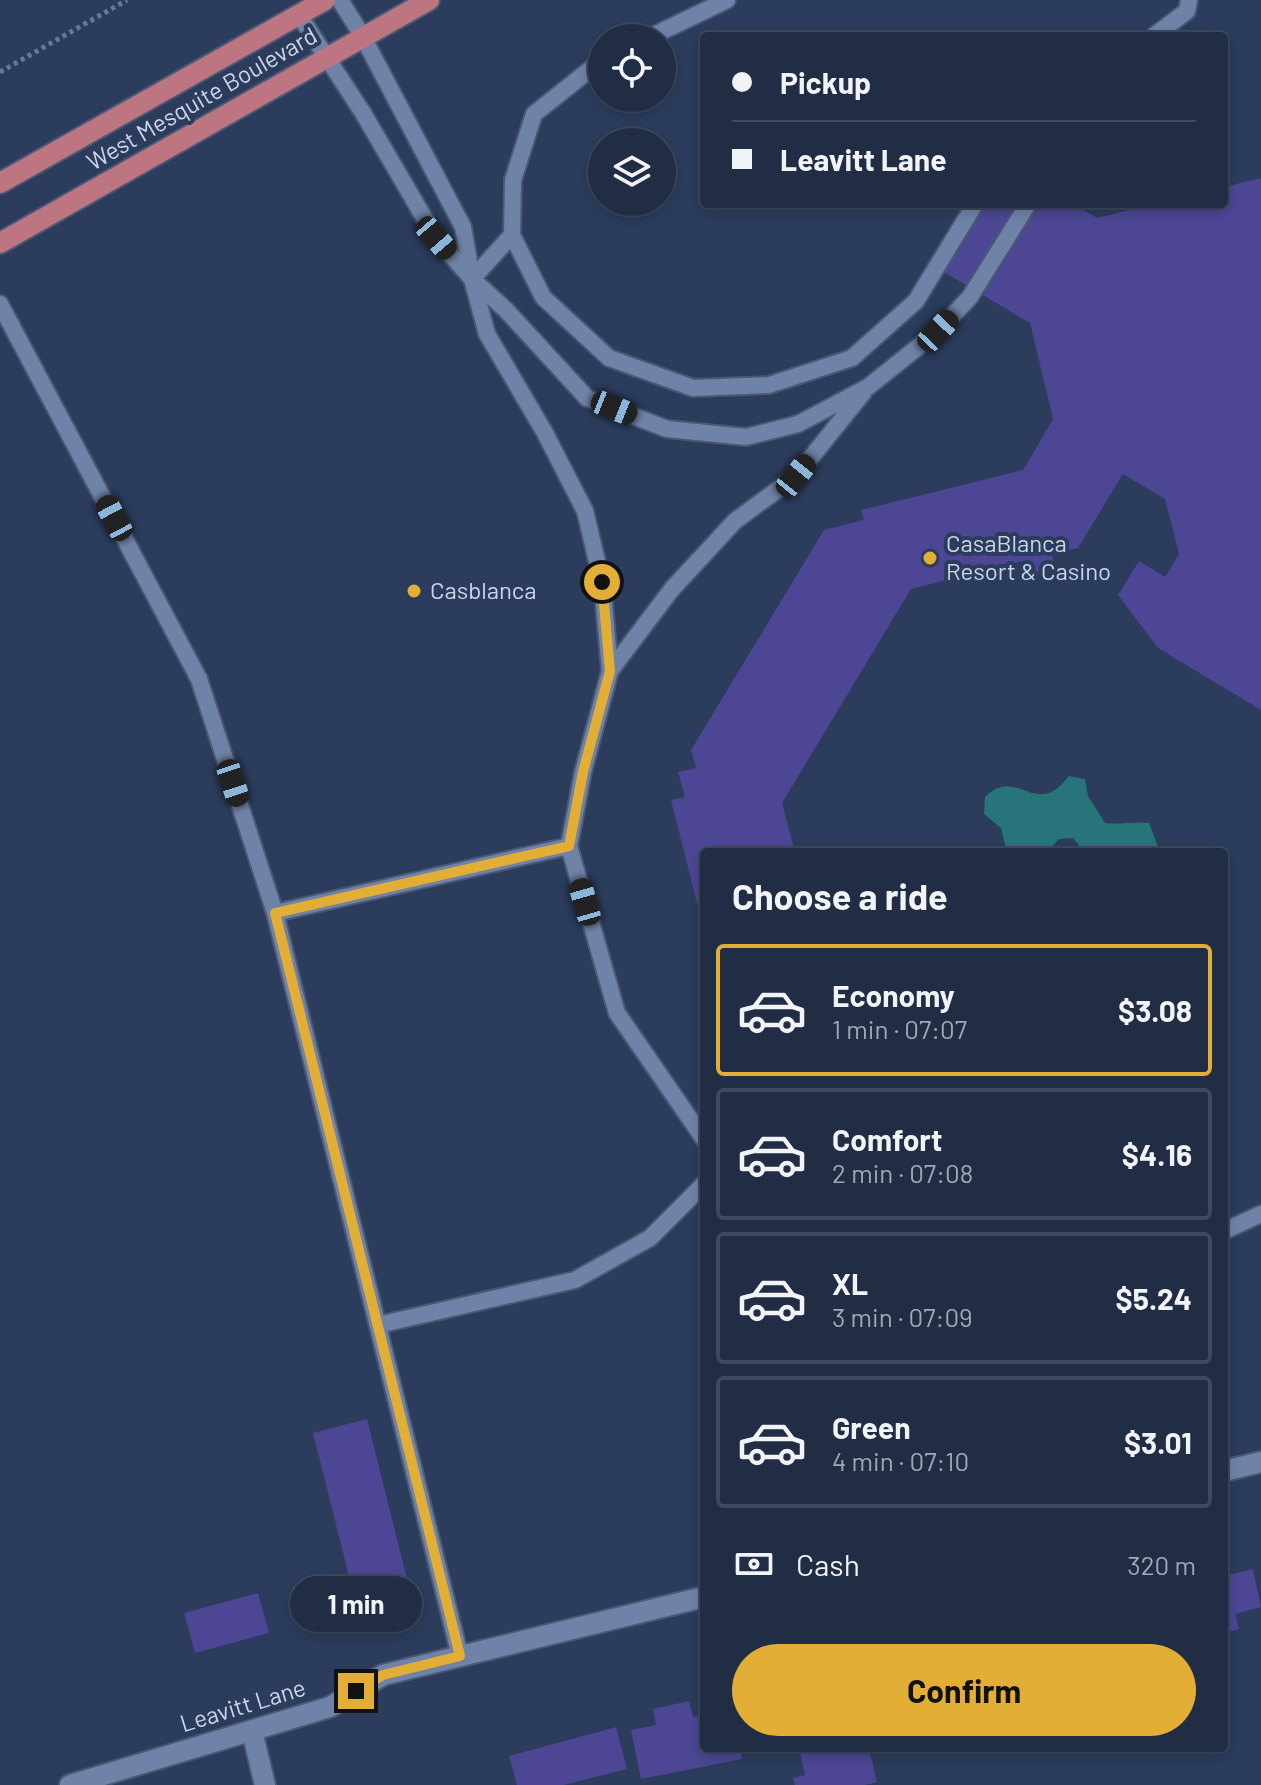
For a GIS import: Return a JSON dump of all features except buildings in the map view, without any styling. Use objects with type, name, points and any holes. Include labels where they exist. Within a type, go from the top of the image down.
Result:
[{"type":"main road","name":"West Mesquite Boulevard","points":[[0,183],[325,0]]},
{"type":"main road","name":"West Mesquite Boulevard","points":[[0,243],[429,0]]},
{"type":"street","points":[[1228,1470],[1261,1462]]},
{"type":"street","name":"Leavitt Lane","points":[[70,1785],[330,1707],[383,1675],[700,1598]]},
{"type":"street","points":[[252,1731],[265,1785]]},
{"type":"lane","points":[[340,0],[363,37],[463,227],[472,279],[487,334],[545,433],[585,511],[602,582],[610,671],[583,772],[569,846],[617,1013],[700,1133]]},
{"type":"lane","points":[[676,25],[727,0]]},
{"type":"lane","points":[[1159,32],[1188,6],[1202,0]]},
{"type":"lane","points":[[299,15],[436,238],[472,279],[506,310],[587,398],[667,429],[746,437],[798,424],[868,387],[938,331],[970,297],[1026,208]]},
{"type":"lane","points":[[588,71],[534,114],[513,180],[512,235],[543,297],[609,358],[693,388],[769,385],[852,358],[916,301],[973,208]]},
{"type":"lane","points":[[472,279],[512,235]]},
{"type":"lane","points":[[0,304],[199,679],[275,913],[460,1656]]},
{"type":"lane","points":[[610,671],[672,589],[735,521],[796,476],[868,387]]},
{"type":"lane","points":[[275,913],[569,846]]},
{"type":"lane","points":[[378,1325],[575,1280],[650,1238],[700,1188]]},
{"type":"lane","points":[[1228,1229],[1261,1214]]},
{"type":"path","points":[[0,72],[127,0]]},
{"type":"shaded area","points":[[1069,776],[1085,779],[1088,796],[1105,823],[1149,823],[1158,848],[1081,848],[1073,838],[1059,839],[1051,848],[1006,848],[1001,828],[984,814],[985,797],[1004,786],[1037,794],[1057,789]]},
{"type":"place","name":"CasaBlanca Resort & Casino","points":[[930,558]]},
{"type":"place","name":"Casblanca","points":[[414,591]]},
{"type":"route","points":[[356,1691],[383,1675],[460,1656],[275,913],[569,846],[583,772],[610,671],[602,582]]}]
